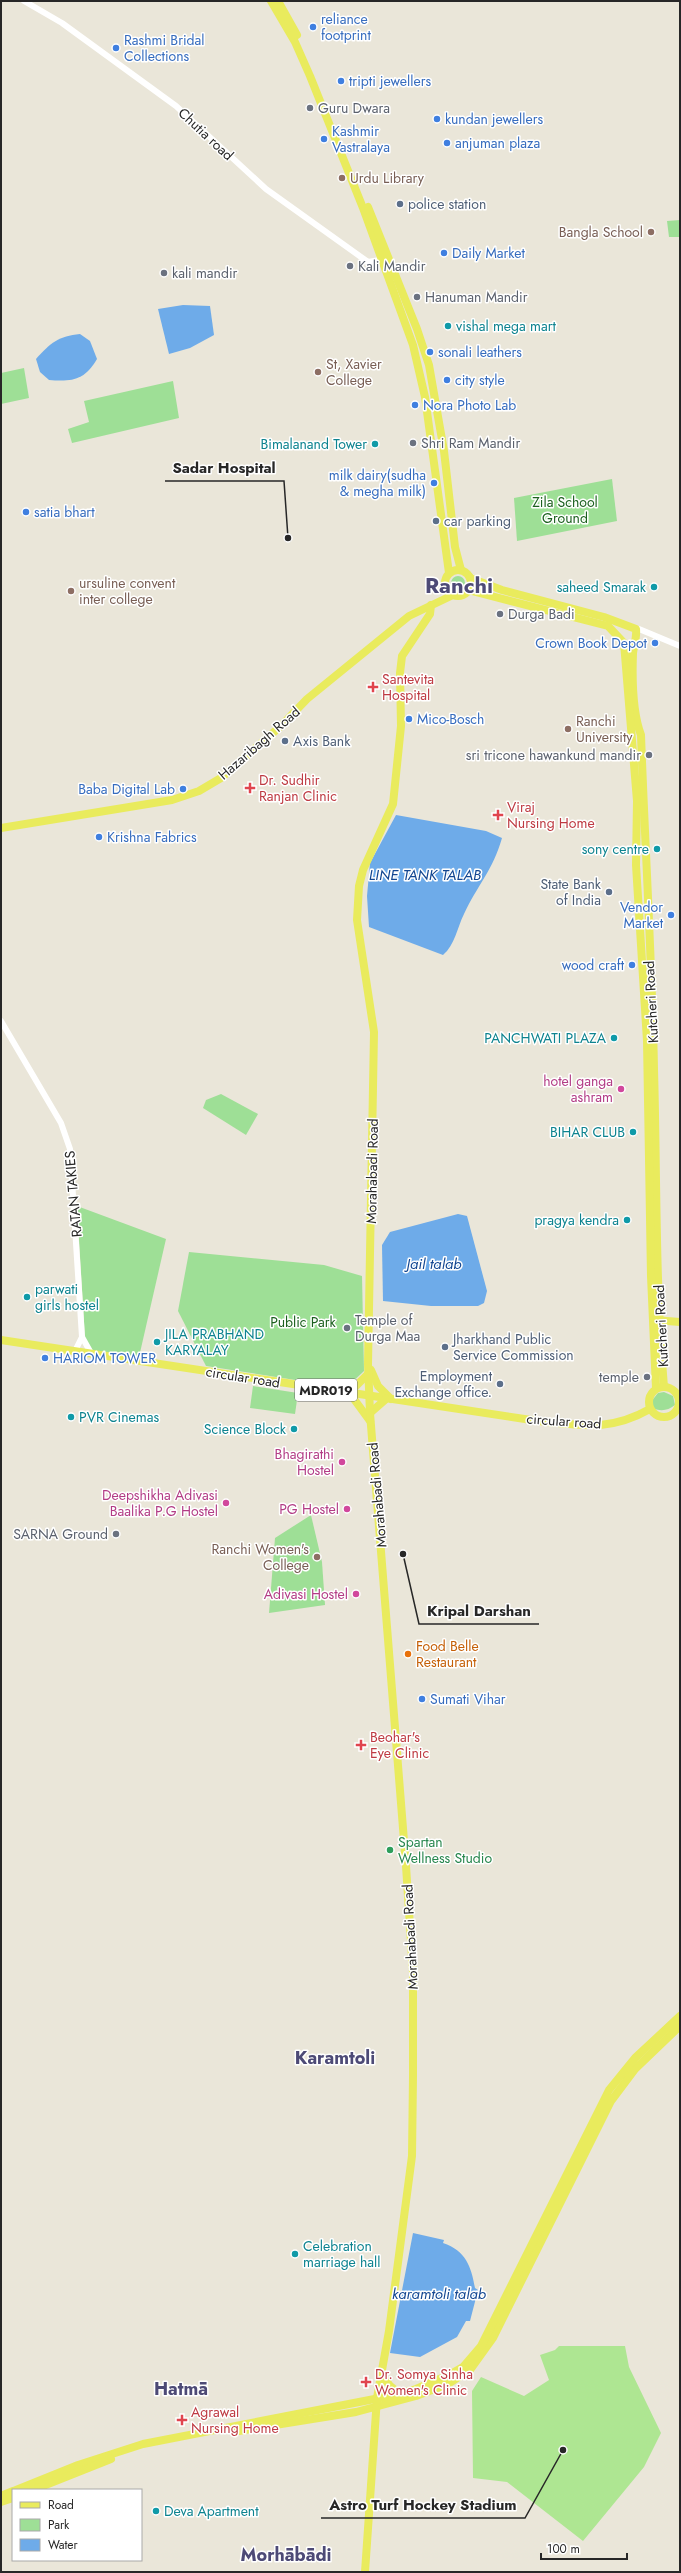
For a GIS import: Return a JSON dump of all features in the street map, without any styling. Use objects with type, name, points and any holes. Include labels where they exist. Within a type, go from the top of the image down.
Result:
[{"type":"main road","points":[[271,1],[295,42],[384,259],[417,329],[429,365],[444,451],[455,546],[461,570],[470,578],[502,590],[637,629]]},
{"type":"main road","points":[[278,1],[310,63],[384,259],[417,359],[431,436],[449,573],[439,600]]},
{"type":"main road","points":[[449,573],[461,570]]},
{"type":"main road","points":[[445,586],[453,595],[461,595],[468,590],[470,578]]},
{"type":"main road","points":[[468,590],[608,626],[624,643],[627,655],[631,742],[637,801],[638,914],[647,1041],[657,1320],[680,1322]]},
{"type":"main road","name":"Hazaribagh Road","points":[[1,828],[172,800],[199,791],[221,778],[243,761],[307,699],[408,616],[439,600],[453,595]]},
{"type":"main road","name":"Morahabadi Road","points":[[365,2572],[374,2465],[377,2398],[390,2328],[412,2156],[413,1972],[400,1771],[370,1413],[368,1364],[374,1032],[357,920],[359,886],[362,870],[393,804],[401,726],[400,673],[402,656],[430,614],[431,605]]},
{"type":"main road","name":"Kutcheri Road","points":[[637,629],[633,654],[634,708],[636,722],[641,735],[646,831],[657,1320],[660,1388]]},
{"type":"main road","name":"circular road","points":[[1,1340],[350,1394],[538,1421],[585,1425],[616,1424],[650,1409]]},
{"type":"main road","points":[[368,1364],[378,1386],[389,1399],[370,1413]]},
{"type":"main road","points":[[369,1373],[350,1394],[371,1423]]},
{"type":"main road","points":[[660,1388],[675,1391],[679,1405],[670,1416],[658,1416],[650,1409],[649,1397],[660,1388]]},
{"type":"main road","points":[[18,2489],[78,2465],[143,2444],[416,2389],[449,2375],[463,2367],[481,2346],[609,2090],[635,2058],[680,2016]]},
{"type":"main road","points":[[36,2489],[144,2448],[376,2408],[448,2384],[470,2370],[478,2362],[493,2338],[611,2101],[635,2069],[680,2026]]},
{"type":"main road","points":[[381,2374],[390,2386],[398,2393]]},
{"type":"main road","points":[[1,2496],[12,2491]]},
{"type":"main road","points":[[1,2502],[12,2498]]},
{"type":"street","name":"Chutia road","points":[[24,1],[62,23],[181,110],[240,165],[289,207],[368,262],[384,259]]},
{"type":"street","points":[[637,629],[680,646]]},
{"type":"street","name":"RATAN TAKIES","points":[[1,1021],[61,1124],[70,1149],[82,1337],[91,1353]]},
{"type":"street","points":[[75,1351],[82,1337]]},
{"type":"green space","points":[[680,220],[680,237],[669,237],[667,221]]},
{"type":"green space","points":[[24,368],[29,398],[1,404],[1,373]]},
{"type":"green space","points":[[173,381],[179,418],[72,443],[68,429],[89,422],[84,401]]},
{"type":"green space","name":"Zila School Ground","points":[[612,479],[617,521],[517,541],[514,498]]},
{"type":"green space","points":[[458,576],[463,578],[465,583],[463,588],[458,590],[453,588],[451,583],[453,578]]},
{"type":"green space","points":[[221,1094],[258,1114],[246,1135],[203,1108],[206,1100]]},
{"type":"green space","points":[[77,1206],[166,1239],[139,1357],[92,1352],[85,1338]]},
{"type":"green space","name":"Public Park","points":[[189,1252],[324,1265],[362,1276],[364,1371],[346,1388],[206,1366],[178,1311]]},
{"type":"green space","points":[[253,1386],[298,1393],[295,1414],[250,1408]]},
{"type":"green space","points":[[664,1392],[673,1396],[675,1405],[669,1409],[663,1410],[657,1410],[651,1407],[650,1403],[658,1393]]},
{"type":"green space","points":[[311,1515],[322,1562],[325,1605],[269,1613],[275,1538]]},
{"type":"green space","points":[[559,2346],[625,2346],[629,2367],[661,2433],[644,2467],[583,2541],[507,2482],[473,2478],[472,2391],[481,2377],[524,2396],[549,2380],[540,2355],[555,2350]]},
{"type":"water","points":[[183,305],[210,306],[214,335],[190,348],[169,354],[158,309]]},
{"type":"water","points":[[80,334],[90,341],[97,359],[88,371],[77,378],[65,381],[49,380],[40,372],[36,359],[55,341],[66,336]]},
{"type":"water","name":"LINE TANK TALAB","points":[[396,815],[486,831],[502,838],[494,859],[469,904],[453,941],[443,955],[369,927],[367,896],[370,863]]},
{"type":"water","name":"Jail talab","points":[[458,1214],[467,1216],[487,1291],[484,1303],[478,1306],[431,1306],[383,1301],[382,1245],[390,1232]]},
{"type":"water","name":"karamtoli talab","points":[[413,2233],[444,2240],[443,2243],[457,2250],[466,2260],[472,2273],[475,2288],[478,2290],[470,2321],[466,2321],[457,2337],[420,2357],[390,2353]]},
{"type":"place","name":"reliance footprint","points":[[313,27]]},
{"type":"place","name":"Rashmi Bridal Collections","points":[[116,48]]},
{"type":"place","name":"tripti jewellers","points":[[341,81]]},
{"type":"place","name":"Guru Dwara","points":[[310,108]]},
{"type":"place","name":"kundan jewellers","points":[[437,119]]},
{"type":"place","name":"Kashmir Vastralaya","points":[[324,139]]},
{"type":"place","name":"anjuman plaza","points":[[447,143]]},
{"type":"place","name":"Urdu Library","points":[[342,178]]},
{"type":"place","name":"police station","points":[[400,204]]},
{"type":"place","name":"Bangla School","points":[[651,232]]},
{"type":"place","name":"Daily Market","points":[[444,253]]},
{"type":"place","name":"Kali Mandir","points":[[350,266]]},
{"type":"place","name":"kali mandir","points":[[164,273]]},
{"type":"place","name":"Hanuman Mandir","points":[[417,297]]},
{"type":"place","name":"vishal mega mart","points":[[448,326]]},
{"type":"place","name":"sonali leathers","points":[[430,352]]},
{"type":"place","name":"St, Xavier College","points":[[318,372]]},
{"type":"place","name":"city style","points":[[447,380]]},
{"type":"place","name":"Nora Photo Lab","points":[[415,405]]},
{"type":"place","name":"Shri Ram Mandir","points":[[413,443]]},
{"type":"place","name":"Bimalanand Tower","points":[[375,444]]},
{"type":"place","name":"milk dairy(sudha & megha milk)","points":[[434,483]]},
{"type":"place","name":"satia bhart","points":[[26,512]]},
{"type":"place","name":"car parking","points":[[436,521]]},
{"type":"place","name":"Sadar Hospital","points":[[288,538]]},
{"type":"place","name":"saheed Smarak","points":[[654,587]]},
{"type":"place","name":"ursuline convent inter college","points":[[71,591]]},
{"type":"place","name":"Durga Badi","points":[[500,614]]},
{"type":"place","name":"Crown Book Depot","points":[[655,643]]},
{"type":"place","name":"Santevita Hospital","points":[[373,687]]},
{"type":"place","name":"Mico-Bosch","points":[[409,719]]},
{"type":"place","name":"Ranchi University","points":[[568,729]]},
{"type":"place","name":"Axis Bank","points":[[285,741]]},
{"type":"place","name":"sri tricone hawankund mandir","points":[[649,755]]},
{"type":"place","name":"Dr. Sudhir Ranjan Clinic","points":[[250,788]]},
{"type":"place","name":"Baba Digital Lab","points":[[183,789]]},
{"type":"place","name":"Viraj Nursing Home","points":[[498,815]]},
{"type":"place","name":"Krishna Fabrics","points":[[99,837]]},
{"type":"place","name":"sony centre","points":[[657,849]]},
{"type":"place","name":"State Bank of India","points":[[609,892]]},
{"type":"place","name":"Vendor Market","points":[[671,915]]},
{"type":"place","name":"wood craft","points":[[632,965]]},
{"type":"place","name":"PANCHWATI PLAZA","points":[[614,1038]]},
{"type":"place","name":"hotel ganga ashram","points":[[621,1089]]},
{"type":"place","name":"BIHAR CLUB","points":[[633,1132]]},
{"type":"place","name":"pragya kendra","points":[[627,1220]]},
{"type":"place","name":"parwati girls hostel","points":[[27,1297]]},
{"type":"place","name":"Temple of Durga Maa","points":[[347,1328]]},
{"type":"place","name":"JILA PRABHAND KARYALAY","points":[[157,1342]]},
{"type":"place","name":"Jharkhand Public Service Commission","points":[[445,1347]]},
{"type":"place","name":"HARIOM TOWER","points":[[45,1358]]},
{"type":"place","name":"temple","points":[[647,1377]]},
{"type":"place","name":"Employment Exchange office.","points":[[500,1384]]},
{"type":"place","name":"PVR Cinemas","points":[[71,1417]]},
{"type":"place","name":"Science Block","points":[[294,1429]]},
{"type":"place","name":"Bhagirathi Hostel","points":[[342,1462]]},
{"type":"place","name":"Deepshikha Adivasi Baalika P.G Hostel","points":[[226,1503]]},
{"type":"place","name":"PG Hostel","points":[[347,1509]]},
{"type":"place","name":"SARNA Ground","points":[[116,1534]]},
{"type":"place","name":"Kripal Darshan","points":[[403,1554]]},
{"type":"place","name":"Ranchi Women's College","points":[[317,1557]]},
{"type":"place","name":"Adivasi Hostel","points":[[356,1594]]},
{"type":"place","name":"Food Belle Restaurant","points":[[408,1654]]},
{"type":"place","name":"Sumati Vihar","points":[[422,1699]]},
{"type":"place","name":"Beohar's Eye Clinic","points":[[361,1745]]},
{"type":"place","name":"Spartan Wellness Studio","points":[[390,1850]]},
{"type":"place","name":"Celebration marriage hall","points":[[295,2254]]},
{"type":"place","name":"Dr. Somya Sinha Women's Clinic","points":[[366,2382]]},
{"type":"place","name":"Agrawal Nursing Home","points":[[182,2420]]},
{"type":"place","name":"Astro Turf Hockey Stadium","points":[[563,2450]]},
{"type":"place","name":"Deva Apartment","points":[[156,2511]]},
{"type":"district","name":"Ranchi","points":[[459,585]]},
{"type":"district","name":"Karamtoli","points":[[335,2058]]},
{"type":"district","name":"Hatmā","points":[[181,2389]]},
{"type":"district","name":"Morhābādi","points":[[286,2555]]}]
